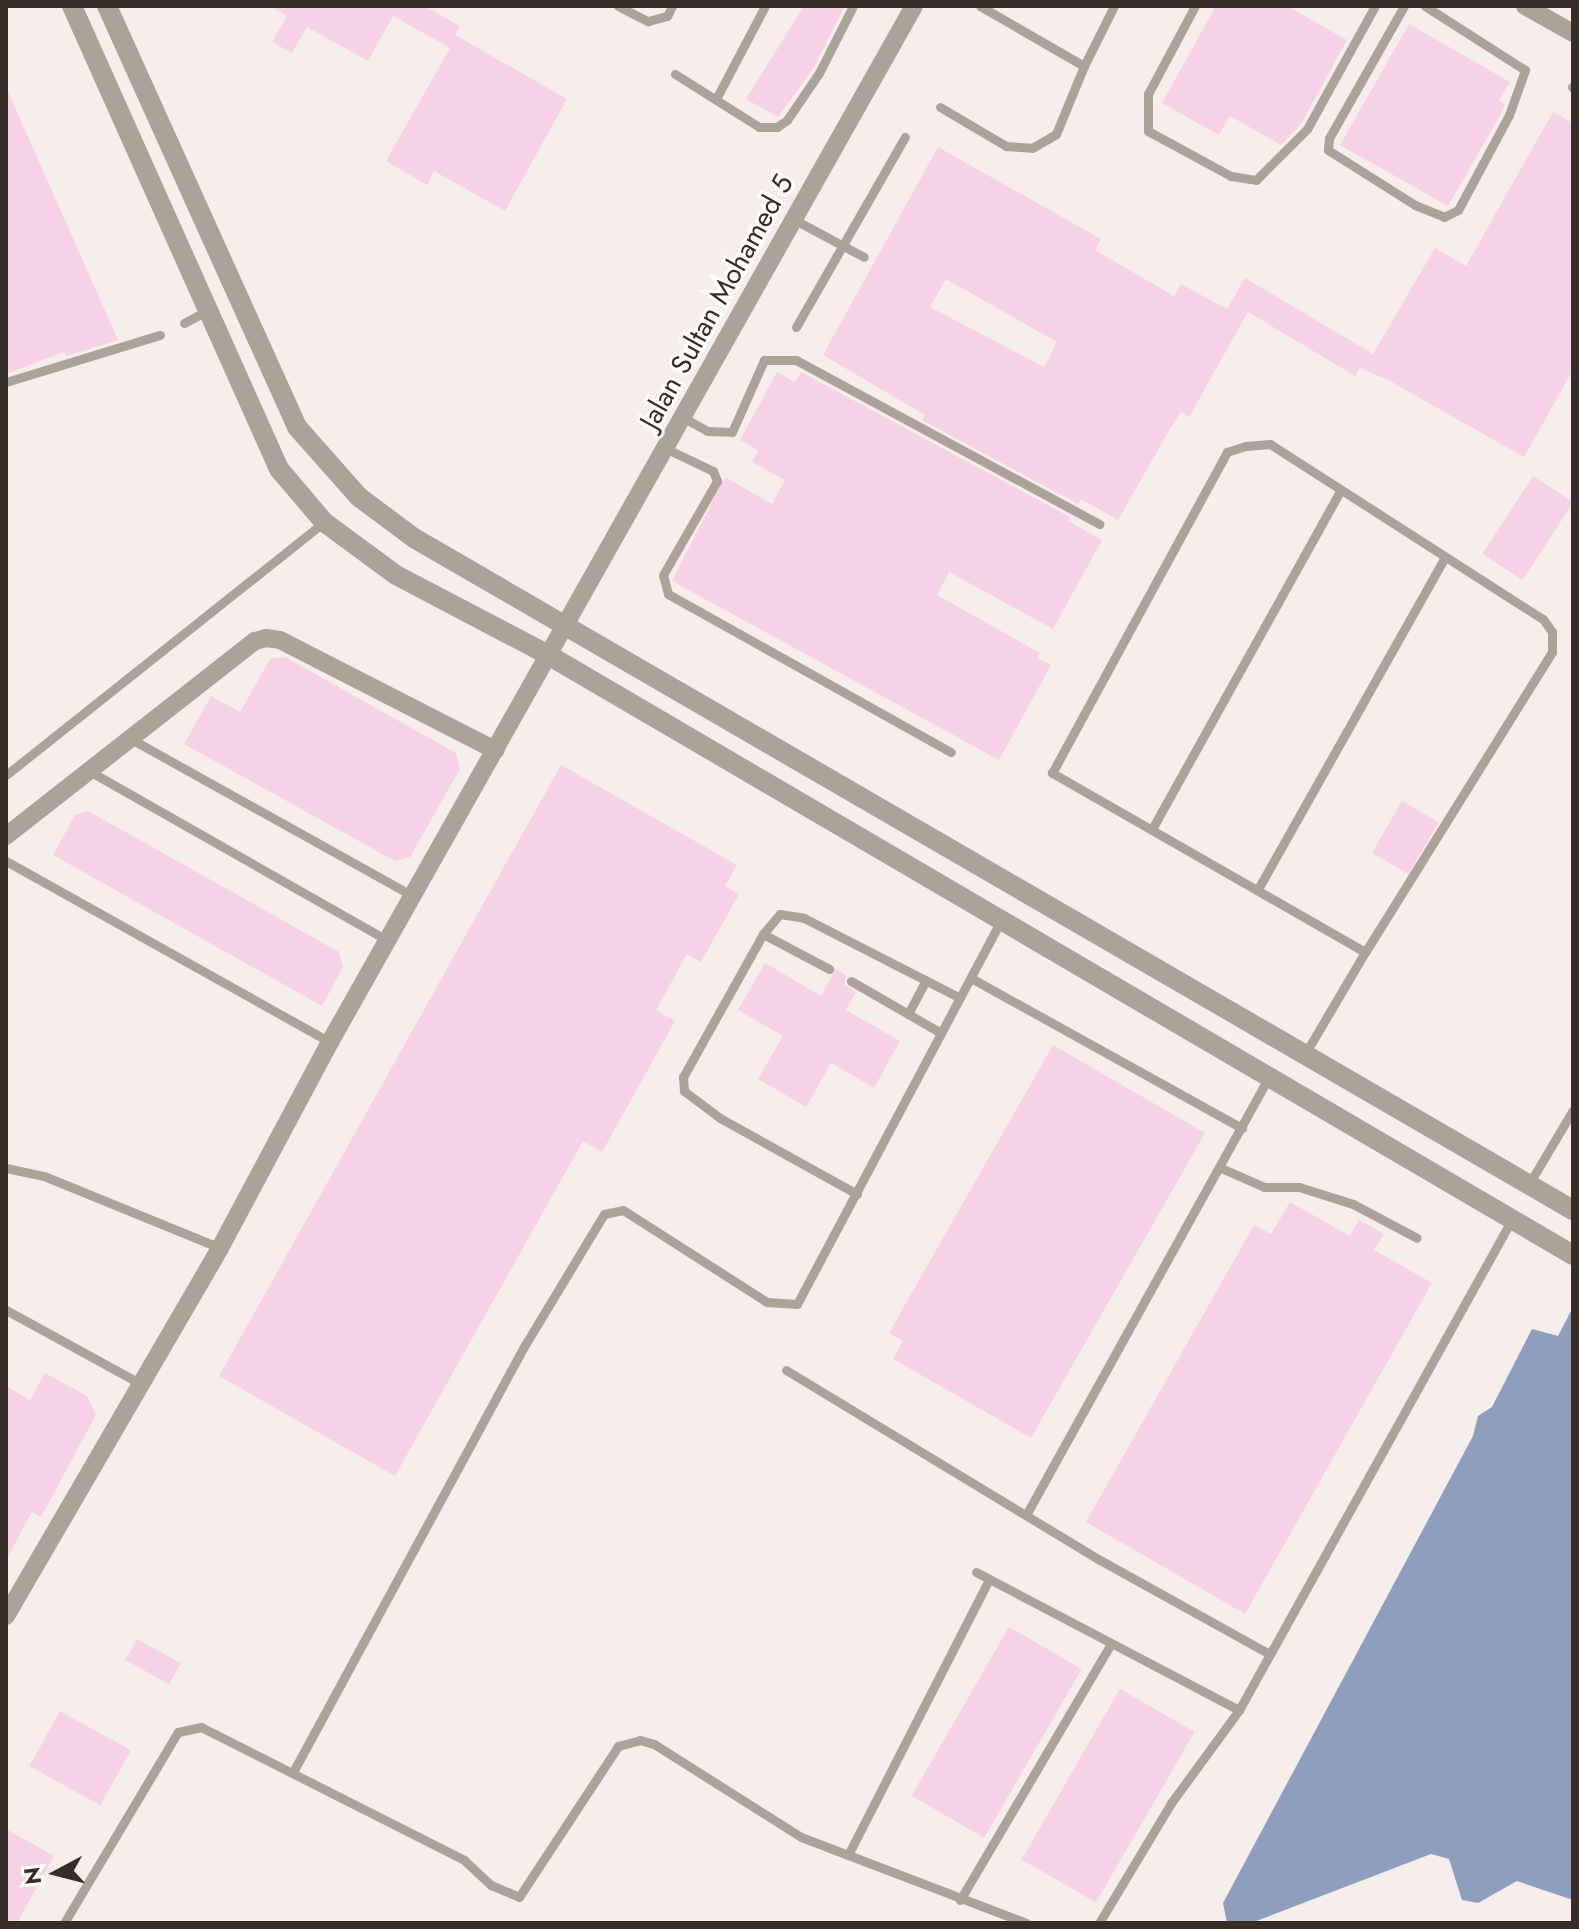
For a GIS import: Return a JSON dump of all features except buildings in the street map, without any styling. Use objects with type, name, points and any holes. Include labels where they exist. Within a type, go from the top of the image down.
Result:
[{"type":"street","points":[[72,6],[279,469],[324,522],[396,575],[550,656],[1000,923],[1573,1255]]},
{"type":"street","points":[[107,6],[297,427],[359,497],[414,538],[569,624],[1573,1210]]},
{"type":"street","name":"Jalan Sultan Mohamed 5","points":[[6,1616],[220,1248],[330,1042],[569,624],[914,6]]},
{"type":"street","points":[[1525,6],[1573,33]]},
{"type":"street","points":[[6,836],[255,641],[266,638],[280,640],[495,750]]},
{"type":"lane","points":[[618,6],[648,21],[667,16],[672,6]]},
{"type":"lane","points":[[716,99],[765,6]]},
{"type":"lane","points":[[675,74],[759,127],[782,124],[819,73],[853,6]]},
{"type":"lane","points":[[940,107],[1006,146],[1032,148],[1056,134],[1084,66],[1114,6]]},
{"type":"lane","points":[[1195,6],[1148,94],[1148,131],[1231,176],[1256,180],[1307,129],[1375,6]]},
{"type":"lane","points":[[1404,6],[1329,138],[1328,150],[1415,205],[1444,217],[1458,210],[1509,115],[1525,70],[1425,6]]},
{"type":"lane","points":[[983,7],[1084,66]]},
{"type":"lane","points":[[796,327],[905,137]]},
{"type":"lane","points":[[795,220],[864,257]]},
{"type":"lane","points":[[184,323],[207,311]]},
{"type":"lane","points":[[6,382],[160,335]]},
{"type":"lane","points":[[684,418],[707,431],[732,432],[764,360],[796,360],[1099,524]]},
{"type":"lane","points":[[1305,1054],[1552,652],[1552,632],[1543,619],[1270,444],[1227,452],[1052,773],[1365,952]]},
{"type":"lane","points":[[667,449],[713,471],[717,481],[663,575],[668,594],[951,752]]},
{"type":"lane","points":[[1152,829],[1341,490]]},
{"type":"lane","points":[[6,775],[324,522]]},
{"type":"lane","points":[[1258,889],[1445,557]]},
{"type":"lane","points":[[131,739],[415,897]]},
{"type":"lane","points":[[91,772],[389,941]]},
{"type":"lane","points":[[6,861],[330,1042]]},
{"type":"lane","points":[[857,1194],[749,1137],[681,1088],[683,1077],[763,934],[778,915],[796,915],[960,998]]},
{"type":"lane","points":[[293,1772],[525,1345],[604,1214],[623,1210],[767,1302],[797,1304],[1000,923]]},
{"type":"lane","points":[[763,934],[829,969]]},
{"type":"lane","points":[[971,978],[1242,1128]]},
{"type":"lane","points":[[908,1014],[926,980]]},
{"type":"lane","points":[[851,981],[941,1033]]},
{"type":"lane","points":[[1026,1515],[1268,1079]]},
{"type":"lane","points":[[1529,1184],[1573,1110]]},
{"type":"lane","points":[[6,1168],[44,1176],[220,1248]]},
{"type":"lane","points":[[1221,1168],[1264,1187],[1299,1187],[1353,1204],[1417,1238]]},
{"type":"lane","points":[[1099,1923],[1171,1803],[1239,1710],[1511,1221]]},
{"type":"lane","points":[[6,1310],[141,1384]]},
{"type":"lane","points":[[786,1370],[1026,1515],[1268,1653]]},
{"type":"lane","points":[[976,1572],[1239,1710]]},
{"type":"lane","points":[[848,1855],[989,1579]]},
{"type":"lane","points":[[960,1900],[1110,1645]]},
{"type":"lane","points":[[64,1923],[178,1732],[201,1727],[218,1732],[464,1860],[491,1885],[519,1897],[586,1788],[626,1740],[654,1744],[801,1837],[1026,1923]]},
{"type":"shaded area","points":[[6,6],[1573,6],[1573,1923],[6,1923]]},
{"type":"water","points":[[1573,1307],[1573,1900],[1517,1881],[1478,1903],[1462,1900],[1449,1859],[1431,1854],[1251,1923],[1227,1923],[1223,1903],[1473,1436],[1478,1416],[1492,1407],[1532,1329],[1558,1336]]}]
